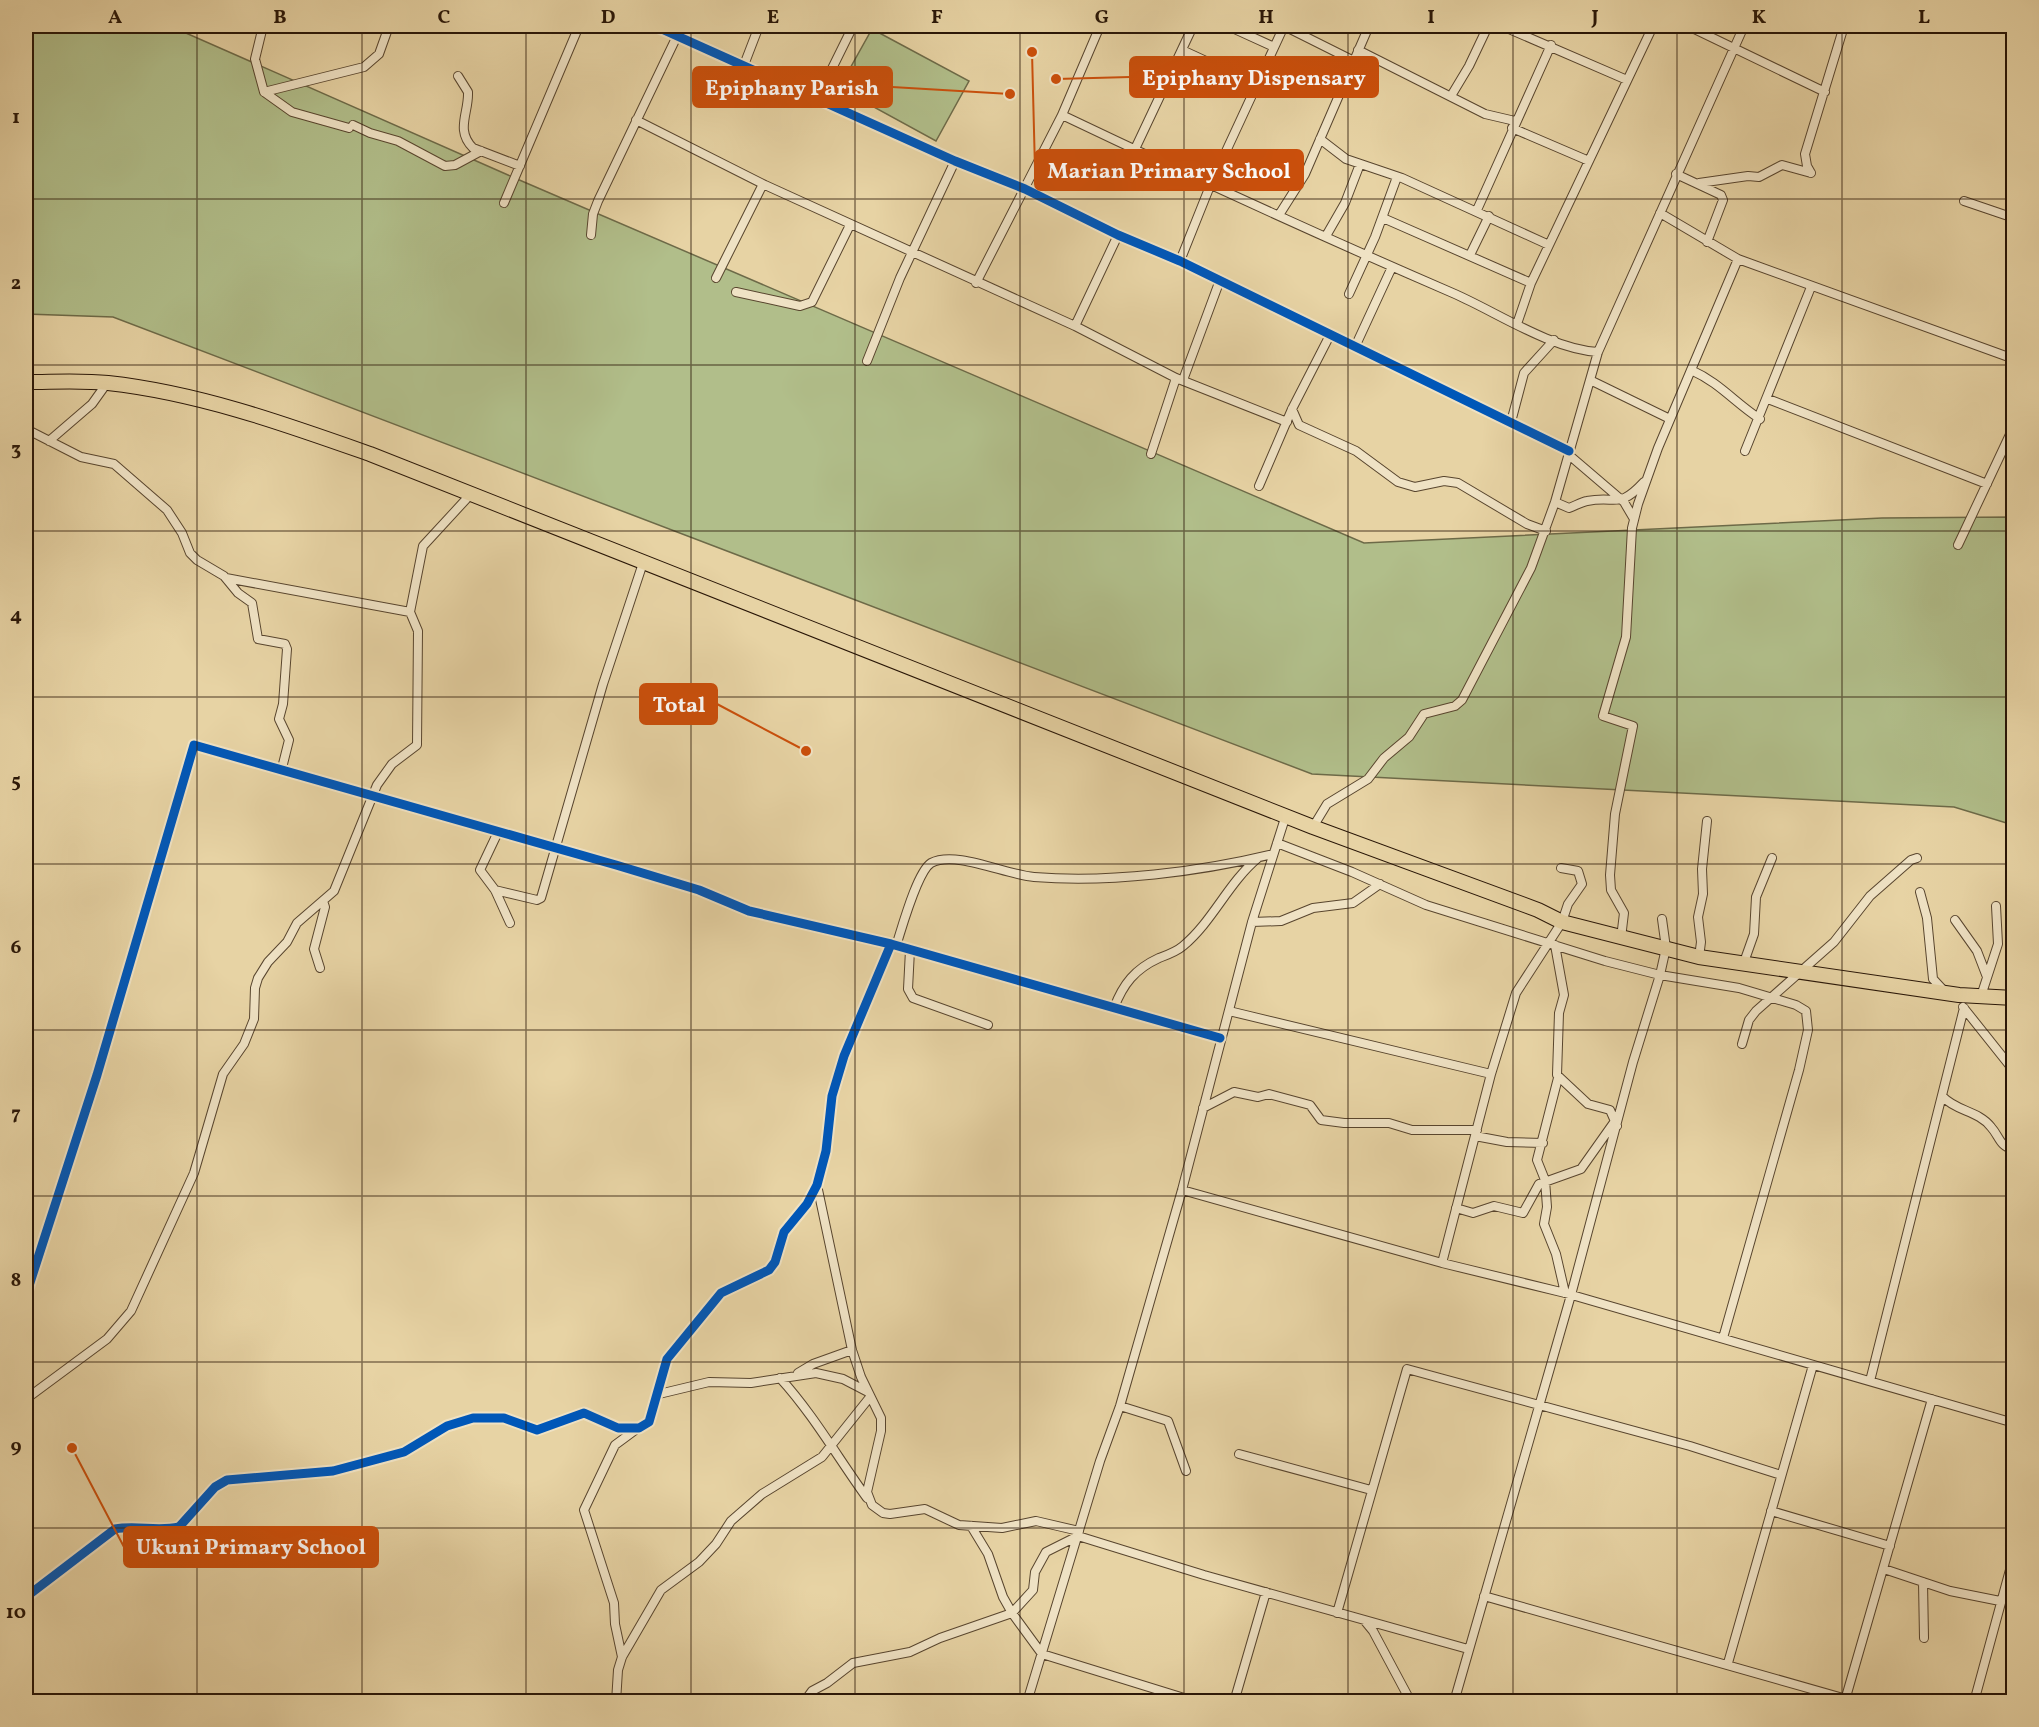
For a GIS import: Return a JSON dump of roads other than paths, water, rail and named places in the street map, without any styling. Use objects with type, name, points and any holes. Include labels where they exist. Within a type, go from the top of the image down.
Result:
[{"type":"highway","points":[[26,382],[107,383],[182,394],[278,421],[370,454],[1312,827],[1538,910],[1562,922],[1699,957],[1743,965],[1957,999],[1981,996],[2013,998]]},
{"type":"street","points":[[263,26],[255,59],[264,92],[292,112],[398,141],[445,166],[455,165],[482,151]]},
{"type":"street","points":[[264,92],[364,67],[379,54],[389,26]]},
{"type":"street","points":[[504,203],[579,26]]},
{"type":"street","points":[[655,26],[955,161],[1025,189],[1118,235],[1220,280],[1510,422],[1569,453],[1622,500],[1634,519]]},
{"type":"street","points":[[591,235],[596,208],[677,36],[678,26]]},
{"type":"street","points":[[744,65],[759,26]]},
{"type":"street","points":[[817,99],[853,26]]},
{"type":"street","points":[[976,283],[1062,115],[1101,26]]},
{"type":"street","points":[[1136,150],[1193,26]]},
{"type":"street","points":[[1228,26],[1274,48]]},
{"type":"street","points":[[1180,261],[1210,186],[1284,26],[1354,61]]},
{"type":"street","points":[[1279,215],[1299,186],[1369,26]]},
{"type":"street","points":[[1451,96],[1469,66],[1488,26]]},
{"type":"street","points":[[1502,26],[1551,45],[1627,80]]},
{"type":"street","points":[[1517,324],[1531,283],[1653,26]]},
{"type":"street","points":[[1688,26],[1825,92]]},
{"type":"street","points":[[1312,827],[1327,804],[1368,779],[1384,758],[1409,737],[1425,714],[1455,706],[1462,700],[1521,591],[1546,531],[1598,352],[1744,26]]},
{"type":"street","points":[[1699,183],[1748,176],[1762,177],[1782,165],[1811,173],[1805,154],[1825,92],[1840,33],[1845,26]]},
{"type":"street","points":[[2001,26],[2013,31]]},
{"type":"street","points":[[1476,210],[1513,124],[1551,45]]},
{"type":"street","points":[[1182,50],[1234,74],[1251,95]]},
{"type":"street","points":[[1359,50],[1485,114],[1513,124],[1589,161]]},
{"type":"street","points":[[458,76],[468,96],[462,126],[471,146],[520,166]]},
{"type":"street","points":[[1062,115],[1210,186],[1326,236],[1517,324],[1580,349],[1598,352]]},
{"type":"street","points":[[636,120],[763,184],[912,251],[976,283],[1075,326],[1180,379],[1287,422]]},
{"type":"street","points":[[1320,139],[1335,153],[1476,210],[1549,245]]},
{"type":"street","points":[[867,361],[912,251],[955,161]]},
{"type":"street","points":[[1326,236],[1345,202],[1360,164]]},
{"type":"street","points":[[1676,174],[1717,190],[1723,200],[1707,242]]},
{"type":"street","points":[[1348,294],[1383,218],[1397,177]]},
{"type":"street","points":[[716,278],[763,184]]},
{"type":"street","points":[[1964,201],[2013,218]]},
{"type":"street","points":[[1660,213],[1738,259],[2013,359]]},
{"type":"street","points":[[1470,255],[1489,216]]},
{"type":"street","points":[[1383,218],[1531,283]]},
{"type":"street","points":[[736,292],[800,306],[812,303],[850,225]]},
{"type":"street","points":[[1075,326],[1118,235]]},
{"type":"street","points":[[1621,938],[1624,913],[1611,890],[1610,874],[1615,814],[1633,726],[1605,718],[1604,714],[1626,637],[1634,519],[1670,419],[1738,259]]},
{"type":"street","points":[[1354,347],[1392,267]]},
{"type":"street","points":[[1151,454],[1220,280]]},
{"type":"street","points":[[1745,452],[1811,287]]},
{"type":"street","points":[[1259,486],[1292,409],[1330,335]]},
{"type":"street","points":[[1510,422],[1524,373],[1554,340]]},
{"type":"street","points":[[1691,370],[1719,384],[1739,404],[1760,419]]},
{"type":"street","points":[[1590,380],[1670,419]]},
{"type":"street","points":[[49,441],[92,404],[107,383]]},
{"type":"street","points":[[1768,399],[1987,484]]},
{"type":"street","points":[[1292,409],[1299,425],[1356,451],[1398,482],[1415,487],[1444,481],[1458,483],[1527,524],[1546,531]]},
{"type":"street","points":[[1958,545],[2013,426]]},
{"type":"street","points":[[26,429],[81,457],[114,464],[166,510],[182,533],[190,553],[226,578],[238,593],[252,603],[258,639],[265,642],[281,642],[287,649],[283,704],[279,719],[289,740],[282,768]]},
{"type":"street","points":[[1555,502],[1569,508],[1589,500],[1622,500],[1629,498],[1648,478]]},
{"type":"street","points":[[26,1399],[107,1339],[131,1311],[194,1173],[223,1074],[244,1044],[254,1019],[255,988],[258,978],[287,942],[297,923],[323,901],[340,881],[373,795],[392,764],[417,744],[418,631],[410,612],[423,546],[470,495]]},
{"type":"street","points":[[495,890],[540,899],[553,848],[643,563]]},
{"type":"street","points":[[226,578],[410,612]]},
{"type":"street","points":[[26,1295],[97,1075],[195,745],[282,768],[699,890],[749,911],[893,945],[1220,1038]]},
{"type":"street","points":[[1027,1701],[1120,1406],[1182,1190],[1252,922],[1286,815]]},
{"type":"street","points":[[1699,957],[1701,942],[1698,917],[1703,894],[1702,869],[1707,821]]},
{"type":"street","points":[[498,832],[480,867],[495,890],[510,923]]},
{"type":"street","points":[[1276,843],[1426,904],[1552,944],[1660,975],[1738,988],[1803,1008],[1809,1019],[1808,1030],[1766,1193],[1724,1338]]},
{"type":"street","points":[[622,1656],[614,1603],[584,1510],[615,1445],[652,1419],[667,1359],[721,1293],[769,1270],[775,1262],[784,1232],[809,1202],[817,1185],[826,1151],[832,1096],[844,1056],[924,869],[938,861],[963,861],[1022,876],[1131,876],[1213,868],[1273,854]]},
{"type":"street","points":[[1114,1008],[1122,990],[1137,971],[1186,943],[1199,930],[1243,872],[1260,857]]},
{"type":"street","points":[[1743,965],[1754,937],[1756,897],[1772,858]]},
{"type":"street","points":[[1742,1044],[1752,1016],[1834,942],[1870,896],[1911,860],[1917,858]]},
{"type":"street","points":[[1442,1263],[1491,1074],[1518,990],[1538,955],[1552,944],[1569,904],[1581,885],[1582,877],[1575,869],[1561,868]]},
{"type":"street","points":[[1252,922],[1281,921],[1313,908],[1353,903],[1380,884]]},
{"type":"street","points":[[1920,892],[1928,921],[1932,974],[1957,999],[2013,1071]]},
{"type":"street","points":[[320,968],[314,949],[325,907],[323,901]]},
{"type":"street","points":[[1981,996],[1998,944],[1996,906]]},
{"type":"street","points":[[1454,1701],[1539,1405],[1633,1062],[1660,975],[1666,948],[1662,919]]},
{"type":"street","points":[[1955,920],[1977,951],[1987,977]]},
{"type":"street","points":[[1552,944],[1564,991],[1556,1056],[1558,1078],[1537,1160],[1545,1180],[1547,1208],[1544,1224],[1568,1294]]},
{"type":"street","points":[[910,950],[908,989],[913,998],[988,1025]]},
{"type":"street","points":[[1870,1382],[1943,1097],[1957,999]]},
{"type":"street","points":[[1229,1011],[1491,1074]]},
{"type":"street","points":[[1558,1078],[1588,1104],[1611,1110],[1616,1124]]},
{"type":"street","points":[[1203,1108],[1234,1092],[1257,1097],[1269,1094],[1310,1105],[1321,1120],[1344,1123],[1389,1123],[1412,1130],[1476,1133],[1507,1142],[1543,1143]]},
{"type":"street","points":[[1943,1097],[1948,1102],[1978,1116],[1992,1127],[2002,1145],[2013,1150]]},
{"type":"street","points":[[1456,1208],[1473,1213],[1498,1206],[1522,1213],[1536,1188],[1545,1180],[1581,1169],[1616,1124]]},
{"type":"street","points":[[817,1185],[852,1350],[869,1395],[879,1413],[881,1431],[867,1492],[870,1501]]},
{"type":"street","points":[[1182,1190],[1442,1263],[1568,1294],[2013,1423]]},
{"type":"street","points":[[795,1375],[813,1364],[852,1350]]},
{"type":"street","points":[[1728,1663],[1813,1365]]},
{"type":"street","points":[[1337,1613],[1407,1369],[1681,1444],[1781,1475]]},
{"type":"street","points":[[659,1394],[709,1382],[751,1383],[816,1373],[833,1376],[869,1395]]},
{"type":"street","points":[[780,1378],[806,1407],[831,1449],[870,1501],[883,1514],[925,1509],[950,1522],[1002,1528],[1030,1521],[1043,1521],[1266,1592],[1468,1649]]},
{"type":"street","points":[[616,1701],[618,1672],[622,1656],[639,1624],[664,1587],[699,1562],[716,1545],[731,1521],[747,1507],[772,1487],[814,1464],[831,1449],[869,1395]]},
{"type":"street","points":[[1846,1698],[1932,1399]]},
{"type":"street","points":[[1120,1406],[1168,1421],[1186,1471]]},
{"type":"street","points":[[26,1597],[114,1529],[132,1526],[163,1529],[178,1527],[215,1487],[227,1480],[333,1471],[404,1452],[447,1426],[473,1418],[504,1418],[537,1430],[584,1413],[618,1428],[639,1428]]},
{"type":"street","points":[[1239,1454],[1371,1490]]},
{"type":"street","points":[[1771,1511],[1890,1546]]},
{"type":"street","points":[[971,1526],[988,1554],[1003,1597],[1042,1654],[1197,1701]]},
{"type":"street","points":[[804,1701],[812,1691],[827,1683],[853,1663],[910,1652],[940,1638],[1012,1613],[1033,1590],[1035,1572],[1046,1552],[1078,1534]]},
{"type":"street","points":[[1974,1701],[2013,1555]]},
{"type":"street","points":[[1884,1569],[1923,1582],[2000,1601]]},
{"type":"street","points":[[1923,1582],[1924,1638]]},
{"type":"street","points":[[1234,1701],[1266,1592]]},
{"type":"street","points":[[1484,1596],[1857,1701]]},
{"type":"street","points":[[1364,1620],[1373,1631],[1411,1701]]},
{"type":"place","name":"Marian Primary School","points":[[1032,52]]},
{"type":"place","name":"Epiphany Dispensary","points":[[1056,79]]},
{"type":"place","name":"Epiphany Parish","points":[[1010,94]]},
{"type":"place","name":"Total","points":[[806,751]]},
{"type":"place","name":"Ukuni Primary School","points":[[72,1448]]}]
